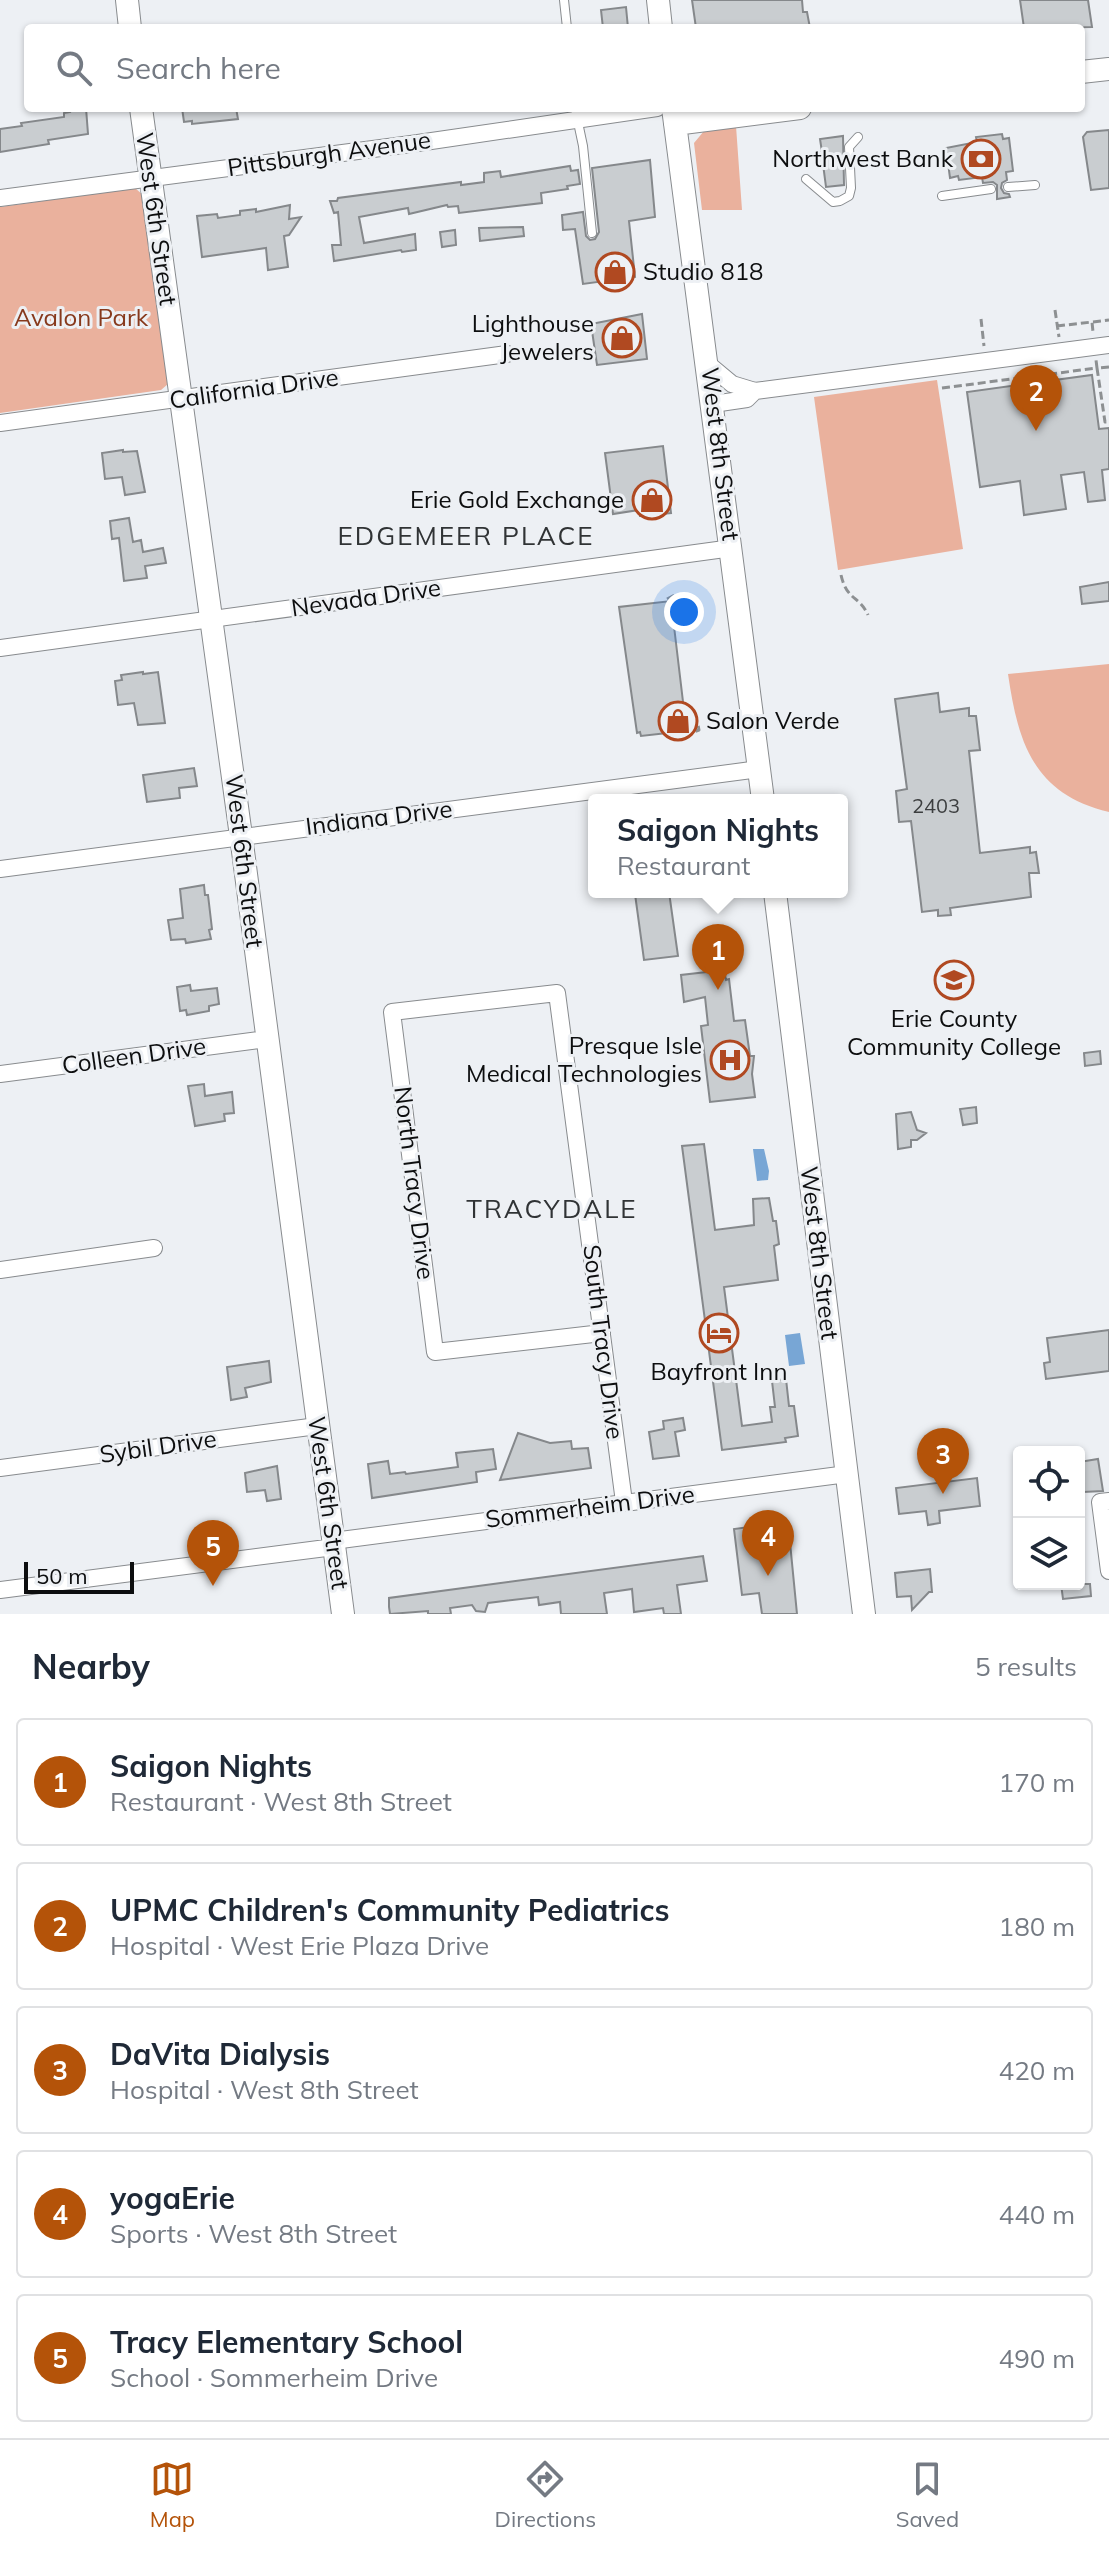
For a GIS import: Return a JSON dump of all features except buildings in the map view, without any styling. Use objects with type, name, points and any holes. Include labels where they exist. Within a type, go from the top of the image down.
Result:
[{"type":"street","points":[[127,0],[130,24]]},
{"type":"street","points":[[658,0],[661,24]]},
{"type":"street","points":[[1085,72],[1109,69]]},
{"type":"street","name":"West 6th Street","points":[[142,112],[343,1614]]},
{"type":"street","name":"Pittsburgh Avenue","points":[[0,198],[603,112]]},
{"type":"street","points":[[674,116],[737,112]]},
{"type":"street","name":"West 8th Street","points":[[674,116],[762,794]]},
{"type":"street","points":[[708,364],[732,384],[755,391],[1109,345]]},
{"type":"street","name":"California Drive","points":[[0,423],[507,354]]},
{"type":"street","points":[[713,404],[747,399],[755,391]]},
{"type":"street","name":"Nevada Drive","points":[[0,648],[732,548]]},
{"type":"street","name":"Indiana Drive","points":[[0,869],[759,769]]},
{"type":"street","name":"West 8th Street","points":[[776,898],[864,1614]]},
{"type":"street","name":"South Tracy Drive","points":[[557,993],[624,1502]]},
{"type":"street","name":"North Tracy Drive","points":[[557,993],[392,1012],[435,1352],[602,1333]]},
{"type":"street","name":"Colleen Drive","points":[[0,1074],[267,1039]]},
{"type":"street","points":[[0,1270],[154,1248]]},
{"type":"street","name":"Sybil Drive","points":[[0,1468],[317,1426]]},
{"type":"street","name":"Sommerheim Drive","points":[[0,1590],[624,1502],[847,1474]]},
{"type":"street","points":[[1104,1501],[1109,1571]]},
{"type":"lane","points":[[564,0],[567,24]]},
{"type":"lane","points":[[576,114],[583,146],[592,233]]},
{"type":"lane","points":[[806,179],[833,202],[849,196],[849,147],[858,137]]},
{"type":"lane","points":[[1008,187],[1035,185]]},
{"type":"lane","points":[[942,196],[991,189]]},
{"type":"path","points":[[1092,322],[1109,320]]},
{"type":"path","points":[[1057,326],[1073,325]]},
{"type":"path","points":[[942,388],[1109,367]]},
{"type":"path","points":[[1097,368],[1105,422],[1109,422]]},
{"type":"path","points":[[841,575],[847,594],[863,605],[868,615]]},
{"type":"green space","points":[[736,126],[742,210],[702,210],[694,143],[704,131]]},
{"type":"green space","name":"Avalon Park","points":[[135,188],[143,195],[168,384],[161,390],[0,413],[0,207]]},
{"type":"green space","points":[[937,380],[963,549],[838,570],[814,397]]},
{"type":"green space","points":[[1109,664],[1109,812],[1083,804],[1063,792],[1046,778],[1034,762],[1017,722],[1008,674]]},
{"type":"water","points":[[753,1149],[764,1149],[768,1180],[757,1181]]},
{"type":"water","points":[[800,1333],[805,1364],[789,1366],[785,1335]]},
{"type":"place","name":"Northwest Bank","points":[[981,159]]},
{"type":"place","name":"Studio 818","points":[[615,272]]},
{"type":"place","name":"Lighthouse Jewelers","points":[[622,338]]},
{"type":"place","name":"UPMC Children's Community Pediatrics","points":[[1036,431]]},
{"type":"place","name":"Erie Gold Exchange","points":[[652,500]]},
{"type":"place","name":"Salon Verde","points":[[678,721]]},
{"type":"place","name":"Erie County Community College","points":[[954,980]]},
{"type":"place","name":"Saigon Nights","points":[[718,990]]},
{"type":"place","name":"Presque Isle Medical Technologies","points":[[730,1060]]},
{"type":"place","name":"Bayfront Inn","points":[[719,1333]]},
{"type":"place","name":"DaVita Dialysis","points":[[943,1494]]},
{"type":"place","name":"yogaErie","points":[[768,1576]]},
{"type":"place","name":"Tracy Elementary School","points":[[213,1586]]},
{"type":"district","name":"EDGEMEER PLACE","points":[[466,536]]},
{"type":"district","name":"TRACYDALE","points":[[552,1209]]}]
